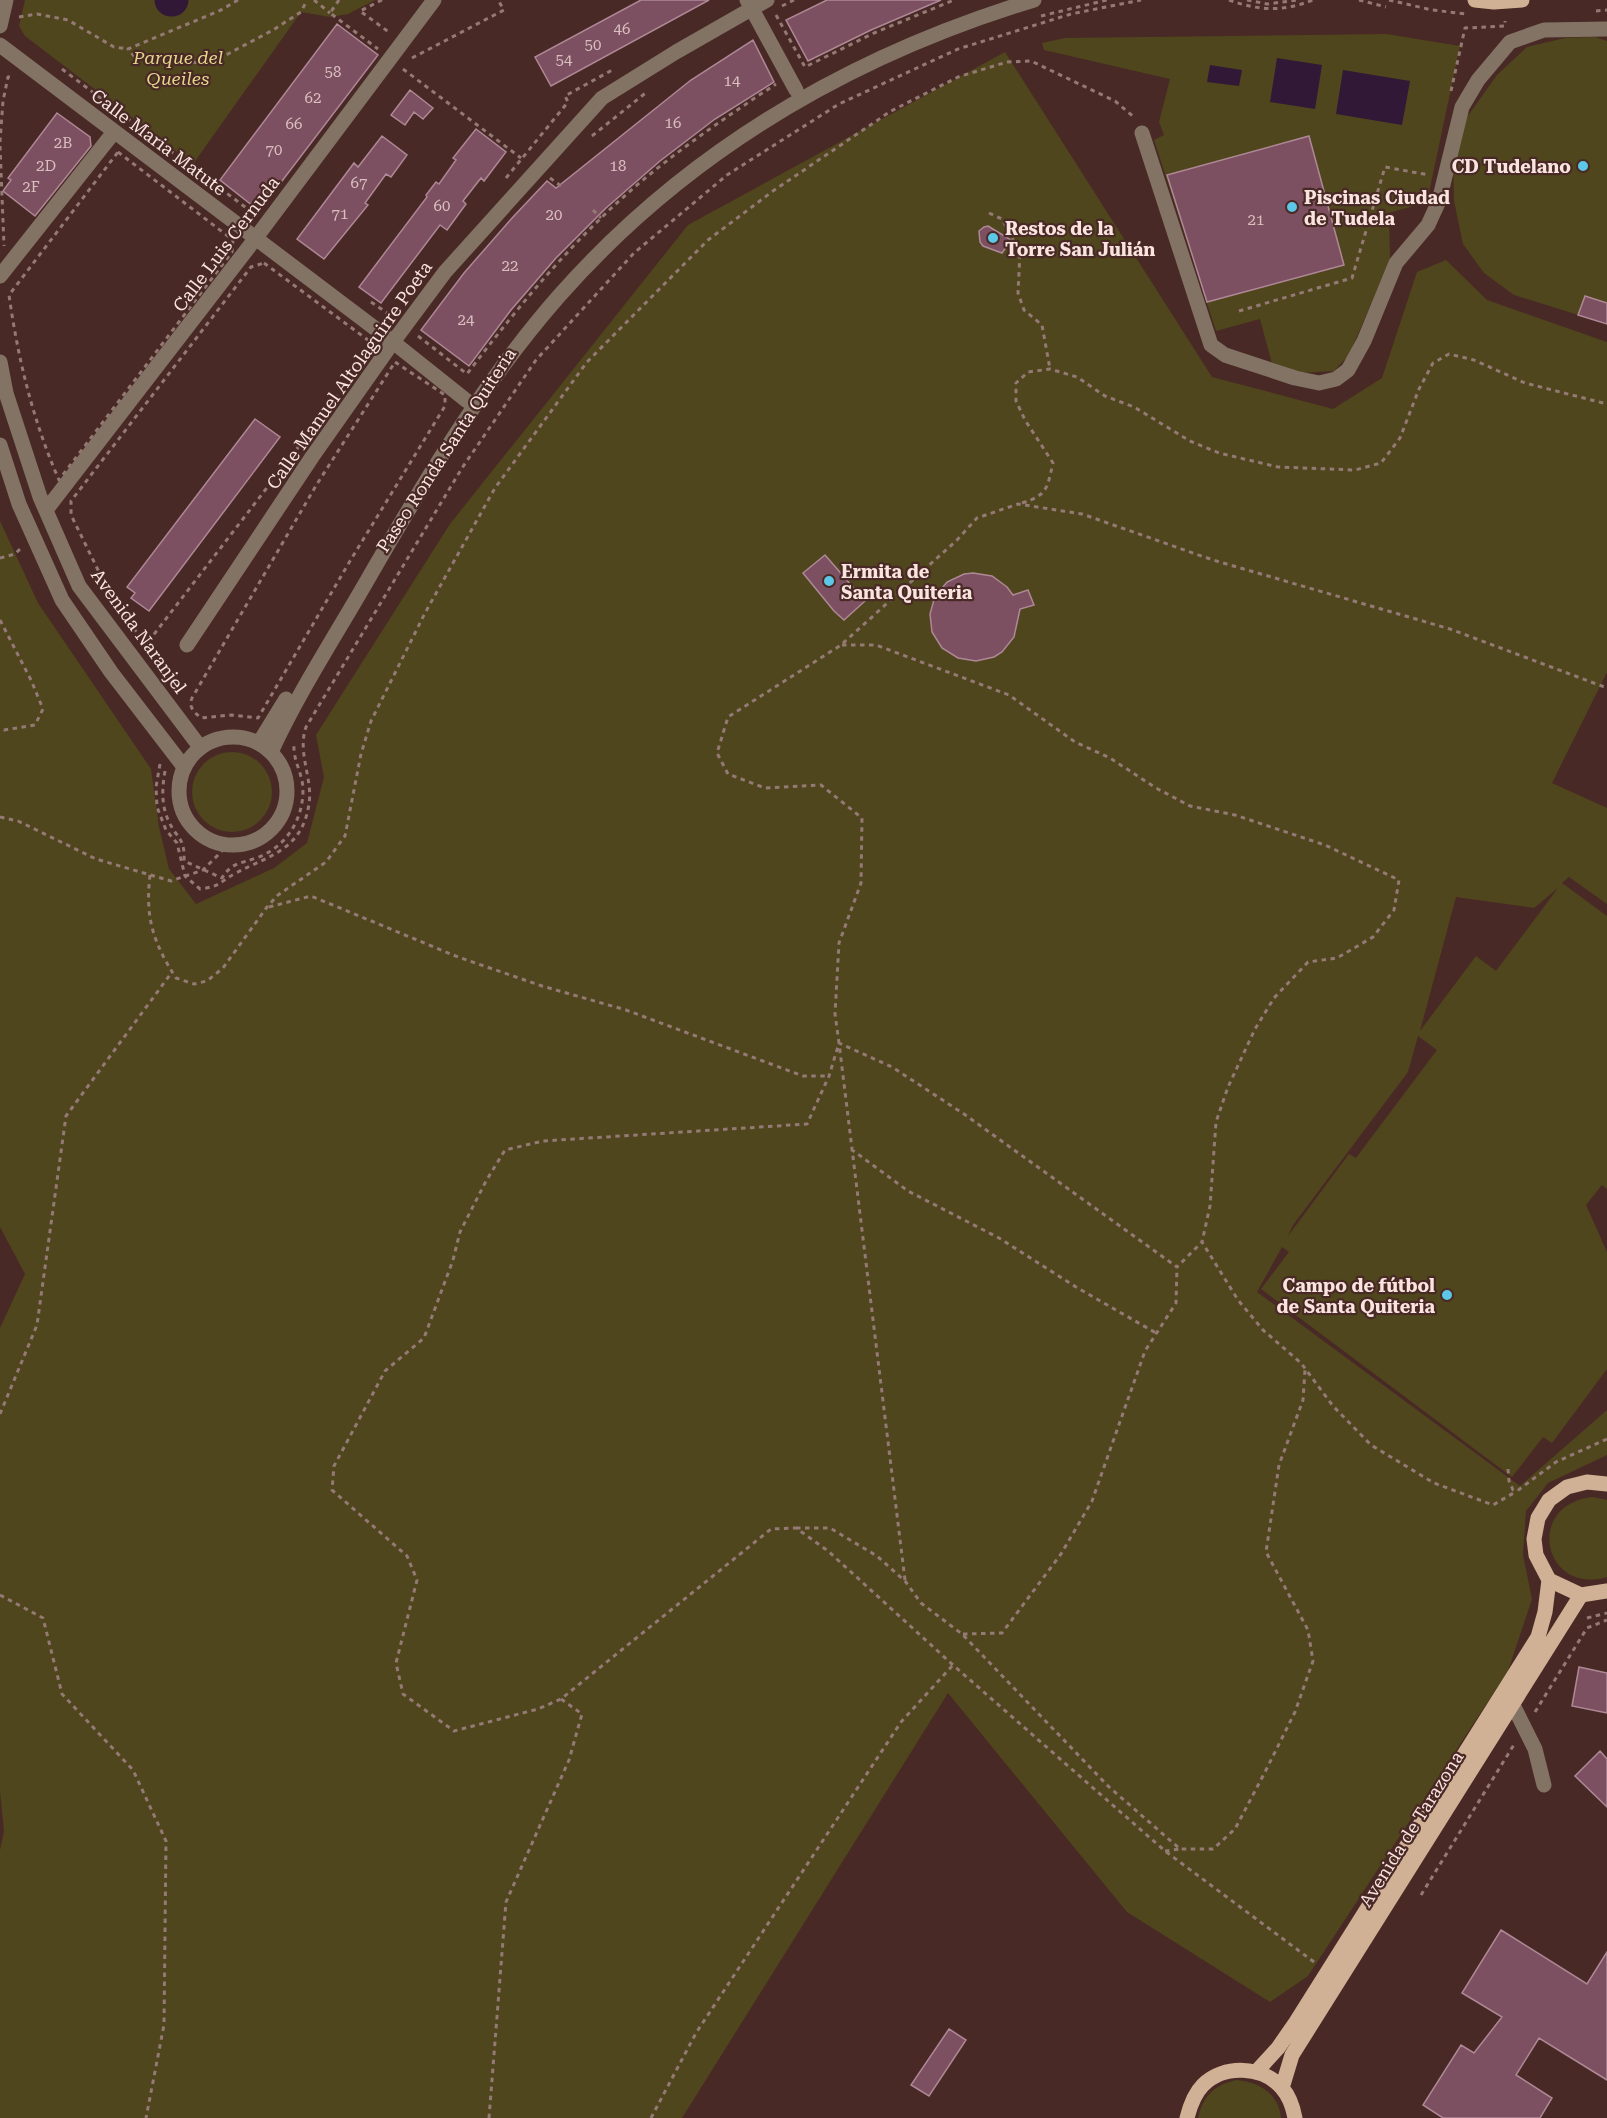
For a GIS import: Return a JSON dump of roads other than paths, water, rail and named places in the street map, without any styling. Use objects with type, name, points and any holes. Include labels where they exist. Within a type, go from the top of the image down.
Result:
[{"type":"main road","points":[[1475,0],[1494,2],[1522,0]]},
{"type":"main road","points":[[1607,1485],[1587,1482],[1567,1487],[1549,1500],[1538,1518],[1534,1539],[1536,1555],[1549,1580],[1581,1595],[1607,1591]]},
{"type":"main road","name":"Avenida de Tarazona","points":[[1256,2072],[1278,2048],[1296,2022],[1538,1637],[1545,1612],[1549,1580]]},
{"type":"main road","name":"Avenida de Tarazona","points":[[1282,2088],[1292,2055],[1581,1595]]},
{"type":"main road","points":[[1187,2118],[1192,2100],[1203,2085],[1219,2074],[1237,2070],[1256,2072],[1270,2078],[1282,2088],[1292,2104],[1295,2118]]},
{"type":"street","points":[[6,0],[8,25]]},
{"type":"street","name":"Calle Luis Cernuda","points":[[45,510],[255,239],[434,0]]},
{"type":"street","name":"Paseo Ronda Santa Quiteria","points":[[265,747],[364,567],[467,401],[520,329],[607,234],[675,174],[751,118],[796,90],[912,33],[1005,0]]},
{"type":"street","name":"Paseo Ronda Santa Quiteria","points":[[265,747],[287,717],[326,647],[468,416],[559,296],[613,240],[664,194],[754,127],[821,87],[909,44],[1034,0]]},
{"type":"street","points":[[749,4],[796,90]]},
{"type":"street","name":"Calle Manuel Altolaguirre Poeta","points":[[187,645],[305,467],[393,342],[400,319],[602,98],[749,4],[770,5]]},
{"type":"street","points":[[1142,133],[1211,345],[1225,355],[1295,378],[1319,383],[1336,379],[1348,370],[1364,341],[1396,263],[1428,225],[1438,201],[1462,107],[1478,80],[1510,42],[1544,30],[1607,29]]},
{"type":"street","name":"Calle Maria Matute","points":[[0,45],[393,342],[467,401]]},
{"type":"street","points":[[0,276],[114,132]]},
{"type":"street","name":"Avenida Naranjel","points":[[0,362],[6,393],[45,510],[79,585],[200,747]]},
{"type":"street","points":[[0,445],[19,504],[62,600],[111,672],[184,767]]},
{"type":"street","points":[[239,737],[265,747],[283,768],[288,787],[284,810],[271,830],[251,843],[227,846],[203,837],[185,818],[178,792],[184,767],[200,747],[219,738],[239,737]]},
{"type":"street","points":[[1512,1703],[1535,1749],[1544,1785]]},
{"type":"place","name":"CD Tudelano","points":[[1583,166]]},
{"type":"place","name":"Piscinas Ciudad de Tudela","points":[[1292,207]]},
{"type":"place","name":"Restos de la Torre San Julián","points":[[993,238]]},
{"type":"place","name":"Ermita de Santa Quiteria","points":[[829,581]]},
{"type":"place","name":"Campo de fútbol de Santa Quiteria","points":[[1447,1295]]},
{"type":"park label","name":"Parque del Queiles","points":[[178,67]]}]
